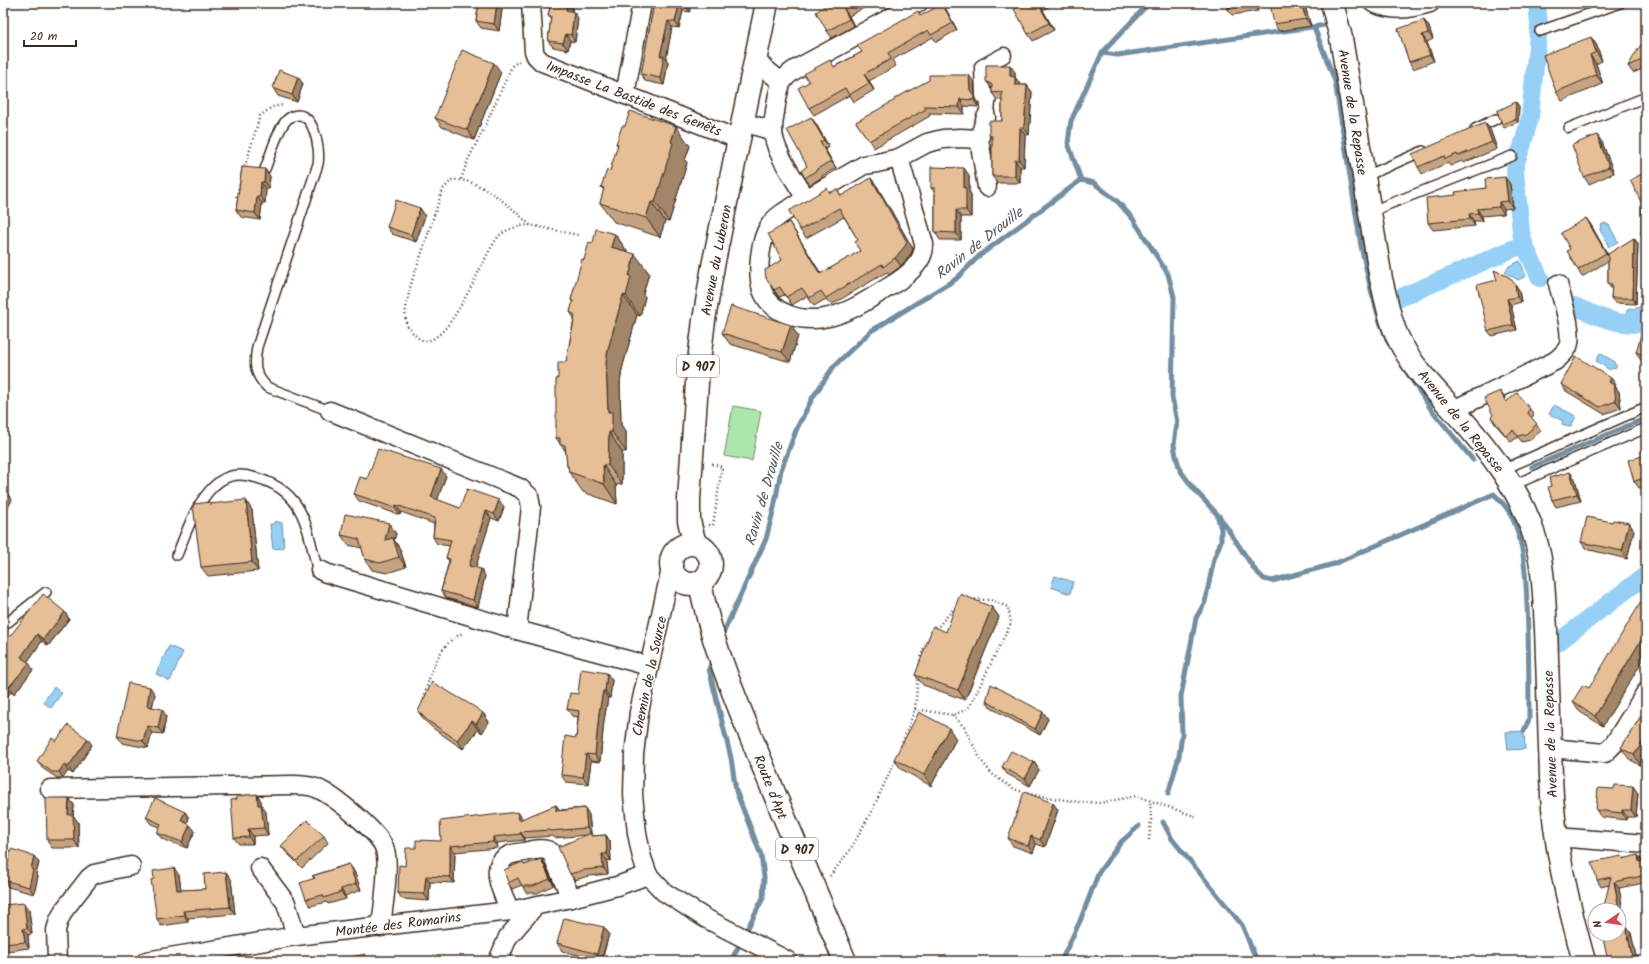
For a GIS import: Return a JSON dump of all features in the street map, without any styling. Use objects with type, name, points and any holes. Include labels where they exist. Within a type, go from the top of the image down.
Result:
[{"type":"main road","name":"Avenue du Luberon","points":[[688,545],[689,499],[700,355],[713,266],[767,3]]},
{"type":"main road","name":"Avenue de la Repasse","points":[[1332,3],[1341,38],[1381,279],[1389,312],[1397,336],[1426,380],[1453,410],[1507,478],[1528,518],[1540,556],[1544,606],[1551,786],[1556,837],[1564,886],[1584,961]]},
{"type":"main road","points":[[688,545],[702,547],[711,559],[711,568],[708,575],[685,579],[671,562],[673,555],[688,545]]},
{"type":"main road","name":"Route d'Apt","points":[[685,579],[707,618],[723,667],[845,961]]},
{"type":"street","name":"Impasse La Bastide des Genêts","points":[[531,3],[534,51],[536,56],[542,62],[625,95],[741,131],[773,131]]},
{"type":"street","points":[[625,95],[642,3]]},
{"type":"street","points":[[806,199],[779,152],[773,131],[781,82],[788,74],[796,69],[918,3]]},
{"type":"street","points":[[1374,3],[1391,9],[1403,10],[1430,3]]},
{"type":"street","points":[[987,187],[979,139],[986,117],[989,96],[983,96],[982,67],[1004,55]]},
{"type":"street","points":[[755,60],[781,82]]},
{"type":"street","points":[[899,158],[924,244],[923,255],[900,280],[844,313],[822,319],[811,319],[795,317],[781,311],[767,299],[760,281],[759,263],[761,250],[768,228],[775,220],[806,199],[861,166],[899,158],[928,143],[943,139],[979,139]]},
{"type":"street","points":[[1453,410],[1555,361],[1565,352],[1568,345],[1569,334],[1558,284]]},
{"type":"street","points":[[330,411],[520,488],[526,492],[529,496],[531,507],[517,630]]},
{"type":"street","points":[[320,570],[326,574],[517,630],[649,666]]},
{"type":"street","name":"Chemin de la Source","points":[[685,579],[666,598],[639,712],[634,756],[634,787],[639,846],[648,875],[664,892],[705,918],[784,959]]},
{"type":"street","points":[[1550,748],[1605,753],[1614,744],[1646,692]]},
{"type":"street","points":[[50,789],[292,785],[315,788],[333,797],[374,832],[384,845],[387,857],[381,927]]},
{"type":"street","points":[[1556,837],[1646,844]]},
{"type":"street","points":[[510,911],[497,874],[502,861],[508,856],[516,853],[542,849],[551,852],[571,898]]},
{"type":"street","points":[[57,961],[56,930],[64,910],[94,874],[131,866]]},
{"type":"street","points":[[260,868],[286,903],[296,936]]},
{"type":"street","name":"Montée des Romarins","points":[[146,961],[296,936],[510,911],[571,898],[617,886],[648,875]]},
{"type":"street","points":[[498,961],[508,937],[535,906]]},
{"type":"lane","points":[[1540,31],[1620,3]]},
{"type":"lane","points":[[1569,128],[1646,97]]},
{"type":"lane","points":[[265,169],[287,120],[297,116],[305,118],[312,126],[318,142],[319,159],[257,347],[255,361],[256,372],[260,380],[267,387],[330,411]]},
{"type":"lane","points":[[1465,133],[1496,120]]},
{"type":"lane","points":[[1364,177],[1429,149]]},
{"type":"lane","points":[[1369,212],[1512,156]]},
{"type":"lane","points":[[1507,478],[1646,407]]},
{"type":"lane","points":[[1507,478],[1646,428]]},
{"type":"lane","points":[[177,555],[196,510],[213,487],[227,477],[245,475],[272,484],[292,498],[304,520],[316,564],[320,570]]},
{"type":"lane","points":[[3,626],[46,592]]},
{"type":"path","points":[[461,179],[468,160],[512,66],[520,60],[536,56]]},
{"type":"path","points":[[530,225],[513,208],[493,194],[473,183],[461,179],[452,180],[443,189],[410,289],[406,314],[406,324],[420,340],[428,340],[440,334],[453,319],[499,236],[507,231],[523,225],[530,225],[578,235]]},
{"type":"path","points":[[689,521],[713,526],[722,467],[705,461]]},
{"type":"path","points":[[915,709],[953,714],[963,711],[970,706],[1011,623],[1008,607],[991,600],[966,599]]},
{"type":"path","points":[[919,666],[927,641],[946,616],[959,603]]},
{"type":"path","points":[[423,704],[429,677],[435,662],[450,642],[465,632]]},
{"type":"path","points":[[900,750],[915,709],[918,673]]},
{"type":"path","points":[[953,714],[964,727],[981,760],[992,774],[1014,788],[1029,794],[1078,802],[1100,803],[1137,796],[1197,818]]},
{"type":"path","points":[[816,894],[850,850],[873,809],[896,757]]},
{"type":"path","points":[[1149,840],[1151,820],[1150,801]]},
{"type":"green space","points":[[733,406],[761,411],[752,461],[724,456]]},
{"type":"water","points":[[1604,223],[1609,225],[1618,242],[1609,247],[1600,230],[1601,225]]},
{"type":"water","points":[[1520,261],[1526,276],[1518,280],[1505,272],[1509,266]]},
{"type":"water","points":[[1646,301],[1646,318],[1643,316],[1640,318],[1629,318],[1626,316],[1629,308],[1634,309],[1640,307],[1642,302]]},
{"type":"water","points":[[1600,353],[1615,362],[1614,364],[1617,366],[1615,369],[1612,368],[1610,370],[1596,361]]},
{"type":"water","points":[[1554,405],[1576,416],[1571,426],[1568,427],[1562,424],[1563,421],[1549,414]]},
{"type":"water","points":[[275,521],[282,523],[284,548],[273,549],[270,524],[273,524]]},
{"type":"water","points":[[1055,576],[1073,582],[1070,594],[1051,587]]},
{"type":"water","points":[[169,646],[183,652],[170,681],[156,674]]},
{"type":"water","points":[[54,687],[62,693],[51,708],[43,702]]},
{"type":"water","points":[[1524,731],[1525,749],[1508,750],[1506,732]]},
{"type":"building","points":[[479,3],[497,3],[494,24],[476,21]]},
{"type":"building","points":[[551,3],[567,3],[566,10],[574,12],[571,35],[566,34],[563,43],[548,41],[551,16],[548,16]]},
{"type":"building","points":[[654,3],[687,3],[686,6],[679,4],[675,22],[668,21],[660,56],[664,56],[660,78],[641,74]]},
{"type":"building","points":[[830,3],[856,3],[844,9],[849,19],[827,31],[816,12]]},
{"type":"building","points":[[1020,3],[1038,3],[1049,23],[1028,34],[1014,9],[1021,5]]},
{"type":"building","points":[[1226,3],[1253,3],[1254,4],[1227,8]]},
{"type":"building","points":[[1270,3],[1301,3],[1306,19],[1274,24]]},
{"type":"building","points":[[942,4],[953,23],[931,35],[928,30],[888,53],[891,59],[864,74],[869,83],[849,95],[845,88],[809,108],[798,88],[809,82],[804,74],[830,60],[834,67],[862,52],[857,45],[918,11],[920,16]]},
{"type":"building","points":[[1424,20],[1428,33],[1422,35],[1430,55],[1409,62],[1398,29]]},
{"type":"building","points":[[1591,37],[1596,52],[1590,55],[1596,75],[1556,92],[1543,55]]},
{"type":"building","points":[[1646,44],[1646,69],[1642,60],[1628,66],[1640,46]]},
{"type":"building","points":[[462,50],[494,63],[467,130],[435,118]]},
{"type":"building","points":[[986,65],[1010,65],[1010,76],[1015,77],[1015,85],[1027,85],[1024,128],[1020,128],[1019,160],[1015,160],[1015,176],[992,176],[992,136],[989,135],[989,121],[1002,121],[1002,92],[992,93],[992,85],[986,81]]},
{"type":"building","points":[[279,70],[298,77],[292,95],[273,88]]},
{"type":"building","points":[[929,75],[969,75],[970,90],[974,96],[974,100],[960,99],[959,107],[924,106],[926,109],[869,141],[856,122],[929,80]]},
{"type":"building","points":[[1516,102],[1515,119],[1502,124],[1497,111]]},
{"type":"building","points":[[630,111],[676,126],[671,142],[673,143],[655,202],[651,202],[646,218],[600,203],[604,188],[601,187],[607,170],[610,171],[622,126],[625,126]]},
{"type":"building","points":[[811,117],[824,140],[820,142],[831,161],[805,178],[801,171],[807,166],[787,130]]},
{"type":"building","points":[[1485,123],[1492,142],[1458,156],[1457,154],[1445,159],[1444,156],[1418,167],[1412,154]]},
{"type":"building","points":[[1597,135],[1609,167],[1584,177],[1572,145]]},
{"type":"building","points":[[242,167],[265,169],[264,182],[261,182],[260,196],[257,196],[255,213],[236,210]]},
{"type":"building","points":[[931,167],[964,168],[966,210],[956,210],[956,233],[935,232],[935,188],[931,188]]},
{"type":"building","points":[[1646,172],[1646,243],[1641,234],[1642,204],[1630,180]]},
{"type":"building","points":[[1505,177],[1508,201],[1499,202],[1499,207],[1477,209],[1478,213],[1469,214],[1470,219],[1428,223],[1426,198],[1456,195],[1455,192],[1486,188],[1485,179]]},
{"type":"building","points":[[871,178],[907,242],[895,258],[883,267],[882,264],[826,298],[821,291],[809,298],[802,288],[786,297],[780,287],[774,290],[766,278],[765,270],[782,260],[768,234],[789,222],[820,274],[860,251],[855,242],[858,240],[839,208],[800,230],[789,211],[827,188],[830,193],[837,189],[841,196]]},
{"type":"building","points":[[396,200],[420,208],[411,235],[387,227]]},
{"type":"building","points":[[1586,218],[1606,253],[1578,270],[1567,251],[1570,249],[1561,233]]},
{"type":"building","points":[[596,229],[615,234],[611,247],[635,254],[629,276],[631,277],[626,296],[623,295],[608,349],[606,363],[608,412],[612,412],[612,432],[609,432],[608,465],[603,465],[604,484],[569,472],[565,445],[560,445],[560,438],[556,438],[556,379],[558,379],[558,362],[566,362],[575,315],[570,312],[573,301],[571,300],[582,259],[584,260],[589,242],[593,243]]},
{"type":"building","points":[[1634,238],[1633,298],[1611,298],[1612,284],[1608,284],[1608,254]]},
{"type":"building","points":[[1494,270],[1509,277],[1515,284],[1517,297],[1507,299],[1513,325],[1488,331],[1477,285],[1497,280]]},
{"type":"building","points":[[731,306],[791,325],[782,352],[722,333]]},
{"type":"building","points":[[1642,332],[1646,333],[1646,356],[1636,352]]},
{"type":"building","points":[[1576,356],[1611,378],[1609,382],[1614,385],[1616,401],[1600,407],[1561,384]]},
{"type":"building","points":[[1500,391],[1506,402],[1517,393],[1530,409],[1527,412],[1537,424],[1526,434],[1518,436],[1513,430],[1506,436],[1491,417],[1493,415],[1484,398]]},
{"type":"building","points":[[1646,448],[1646,478],[1634,481],[1628,460],[1643,456],[1641,450]]},
{"type":"building","points":[[378,449],[441,469],[431,497],[460,508],[467,489],[499,500],[494,514],[486,511],[469,566],[481,569],[473,600],[441,591],[450,559],[446,558],[451,540],[433,537],[435,518],[396,505],[395,508],[354,494],[360,477],[367,479]]},
{"type":"building","points":[[1570,472],[1577,494],[1552,500],[1548,487],[1551,486],[1549,478]]},
{"type":"building","points":[[3,490],[7,493],[3,501]]},
{"type":"building","points":[[246,500],[252,562],[201,567],[193,506],[194,504],[210,502],[210,504]]},
{"type":"building","points":[[345,514],[389,523],[385,540],[393,538],[399,557],[380,563],[365,559],[359,539],[341,535]]},
{"type":"building","points":[[1587,517],[1612,522],[1613,520],[1629,523],[1622,551],[1581,542]]},
{"type":"building","points":[[43,594],[65,612],[43,639],[37,634],[21,657],[29,663],[9,687],[7,685],[3,689],[3,645]]},
{"type":"building","points":[[960,594],[992,607],[958,690],[915,675],[933,626],[946,632]]},
{"type":"building","points":[[1644,597],[1646,598],[1646,632],[1595,716],[1573,701],[1583,685],[1589,688]]},
{"type":"building","points":[[581,669],[607,673],[605,691],[603,691],[599,713],[595,755],[586,754],[583,777],[561,775],[565,736],[576,738],[579,711],[567,709],[570,693],[578,694]]},
{"type":"building","points":[[432,682],[483,713],[476,724],[472,721],[457,740],[428,721],[418,711]]},
{"type":"building","points":[[128,683],[150,687],[147,706],[162,709],[158,728],[147,726],[143,741],[117,736]]},
{"type":"building","points":[[991,684],[1043,712],[1035,729],[986,701]]},
{"type":"building","points":[[1646,708],[1646,739],[1645,738],[1634,755],[1621,748]]},
{"type":"building","points":[[919,712],[949,728],[924,775],[894,759]]},
{"type":"building","points":[[68,725],[88,739],[68,767],[64,764],[59,772],[52,772],[37,761],[52,738],[56,741]]},
{"type":"building","points":[[1011,751],[1034,762],[1025,779],[1002,767]]},
{"type":"building","points":[[1615,785],[1633,786],[1631,810],[1622,810],[1622,813],[1596,810],[1598,788],[1614,789]]},
{"type":"building","points":[[1024,792],[1053,803],[1040,840],[1031,836],[1028,846],[1008,838]]},
{"type":"building","points":[[257,794],[258,805],[261,805],[264,828],[248,829],[249,837],[234,838],[231,800],[237,799],[237,796]]},
{"type":"building","points":[[46,798],[69,798],[68,815],[73,815],[74,840],[47,840]]},
{"type":"building","points":[[155,798],[185,812],[181,820],[190,825],[182,842],[157,833],[161,824],[146,817]]},
{"type":"building","points":[[556,805],[556,811],[585,808],[587,828],[520,832],[521,834],[493,837],[493,842],[450,846],[450,877],[426,876],[424,894],[398,893],[399,865],[405,866],[406,848],[416,848],[416,840],[441,841],[440,821],[518,812],[519,820]]},
{"type":"building","points":[[307,820],[324,836],[297,861],[281,846]]},
{"type":"building","points":[[591,833],[591,836],[606,835],[607,854],[602,854],[603,868],[584,870],[570,874],[558,847]]},
{"type":"building","points":[[11,849],[34,856],[29,887],[3,880]]},
{"type":"building","points":[[1638,855],[1639,862],[1646,860],[1646,887],[1642,876],[1614,882],[1618,902],[1605,902],[1611,877],[1597,880],[1592,862],[1622,856],[1623,859]]},
{"type":"building","points":[[541,859],[550,879],[533,886],[522,886],[518,878],[508,883],[504,870],[522,862],[524,865]]},
{"type":"building","points":[[349,864],[356,884],[341,889],[341,892],[324,898],[323,895],[306,899],[300,883],[315,878],[312,876]]},
{"type":"building","points":[[174,868],[177,890],[205,889],[204,874],[226,872],[230,907],[183,911],[184,915],[157,919],[151,880],[154,879],[153,871]]},
{"type":"building","points":[[24,903],[27,928],[23,929],[25,942],[3,944],[3,905]]},
{"type":"building","points":[[564,918],[604,927],[597,954],[557,943]]},
{"type":"building","points":[[1627,931],[1633,961],[1616,961],[1615,957],[1608,961],[1604,942],[1627,942]]},
{"type":"building","points":[[365,954],[366,961],[352,961],[351,957]]},
{"type":"waterway","name":"Ravin de Drouille","points":[[721,638],[766,539],[774,508],[781,470],[797,428],[813,397],[834,366],[871,331],[956,279],[979,256],[1081,180],[1068,143],[1071,121],[1102,53],[1149,3]]},
{"type":"waterway","points":[[1397,299],[1524,244],[1521,232],[1515,172],[1516,162],[1522,147],[1530,117],[1539,25],[1537,3]]},
{"type":"waterway","points":[[1102,53],[1118,55],[1332,24]]},
{"type":"waterway","points":[[1314,27],[1335,81],[1361,246],[1380,322],[1389,344]]},
{"type":"waterway","points":[[1081,180],[1094,183],[1118,202],[1133,219],[1168,274],[1174,297],[1172,397],[1177,422],[1174,445],[1176,456],[1180,470],[1193,488],[1217,514],[1221,529],[1221,541],[1214,559],[1205,602],[1196,618],[1181,696],[1182,734],[1179,756],[1168,794]]},
{"type":"waterway","points":[[1524,244],[1540,278]]},
{"type":"waterway","points":[[1574,306],[1609,320],[1646,324]]},
{"type":"waterway","points":[[1402,365],[1431,409],[1473,460]]},
{"type":"waterway","points":[[1532,467],[1646,418]]},
{"type":"waterway","points":[[1219,516],[1255,570],[1264,579],[1272,581],[1334,564],[1494,494],[1506,508],[1518,531],[1525,569],[1527,594],[1529,719],[1524,731]]},
{"type":"waterway","points":[[1557,643],[1646,575]]},
{"type":"waterway","name":"Ravin de Drouille","points":[[713,658],[709,669],[731,758],[736,791],[761,855],[764,877],[763,898],[731,961]]},
{"type":"waterway","points":[[1163,822],[1172,839],[1242,925],[1257,961]]},
{"type":"waterway","points":[[1061,961],[1080,921],[1099,872],[1121,842],[1139,826]]}]
